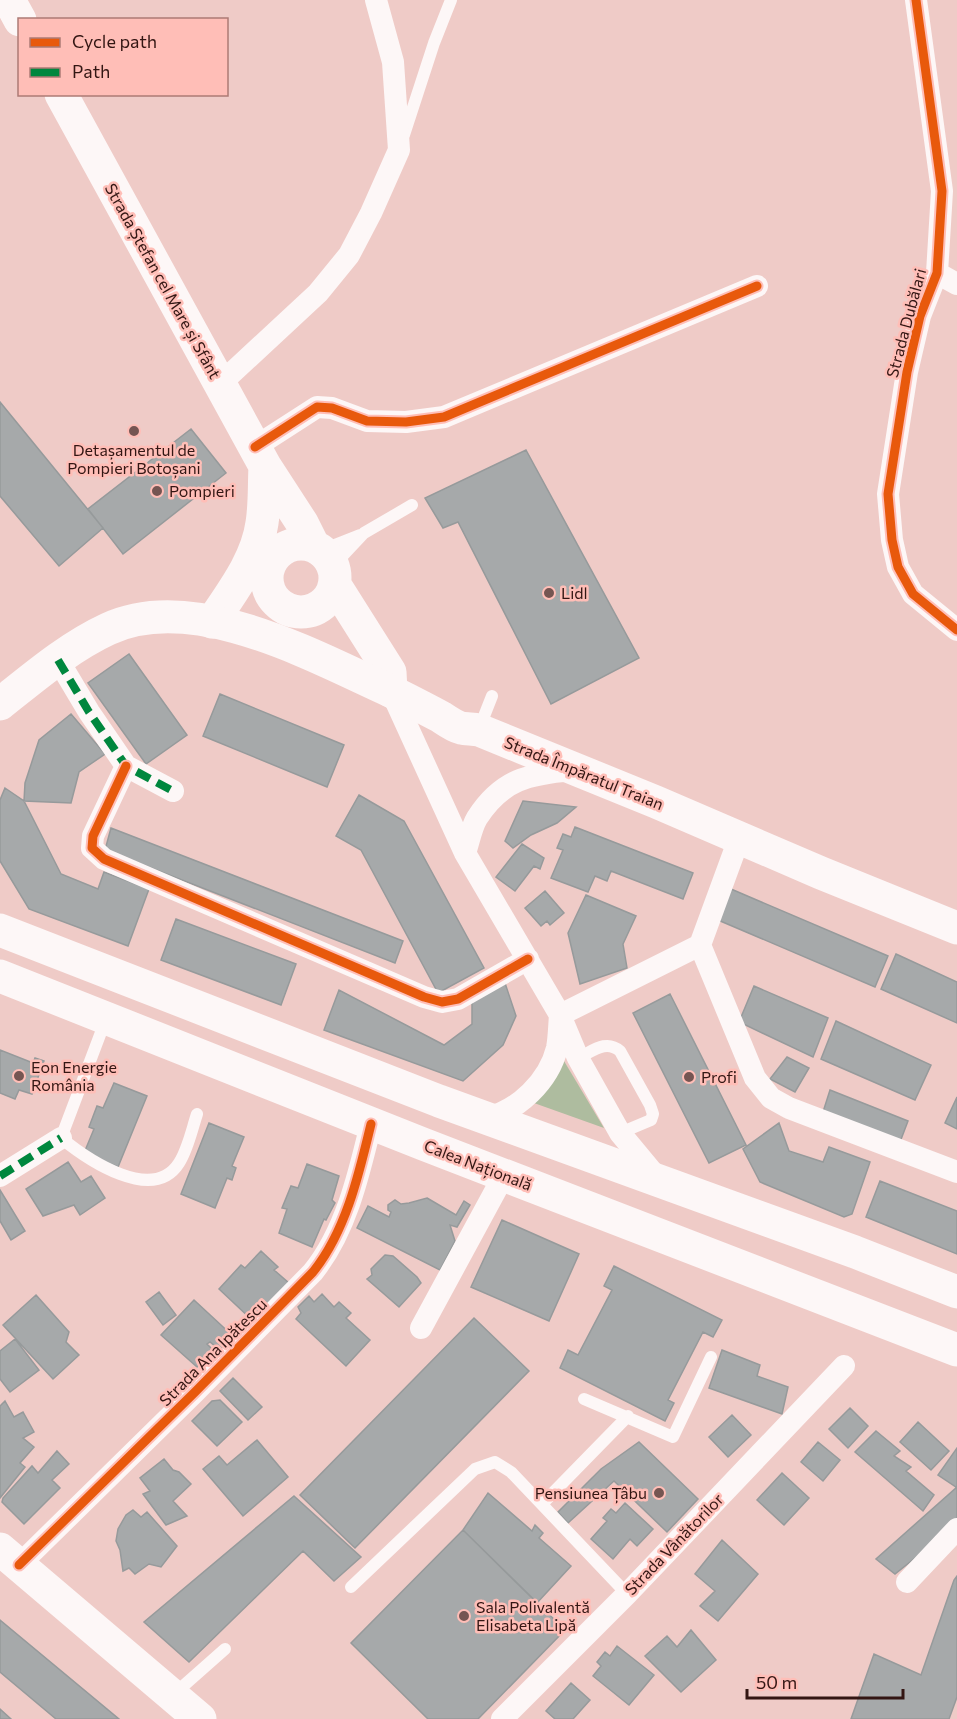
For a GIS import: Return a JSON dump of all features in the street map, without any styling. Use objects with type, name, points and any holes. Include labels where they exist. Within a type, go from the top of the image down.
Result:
[{"type":"main road","points":[[9,0],[18,18]]},
{"type":"main road","name":"Strada Ștefan cel Mare și Sfânt","points":[[62,96],[260,457],[320,561],[390,672],[391,691]]},
{"type":"main road","points":[[260,457],[261,548],[267,588],[281,606],[298,612],[320,561]]},
{"type":"main road","points":[[212,622],[261,548],[274,520],[320,561]]},
{"type":"main road","points":[[309,654],[320,561]]},
{"type":"main road","name":"Strada Împăratul Traian","points":[[0,704],[83,642],[109,628],[130,621],[159,616],[185,616],[212,622],[262,636],[309,654],[391,691],[461,728],[479,730],[740,836],[821,873],[957,928]]},
{"type":"main road","points":[[0,930],[486,1118],[855,1252],[957,1292]]},
{"type":"main road","name":"Calea Națională","points":[[0,976],[371,1124],[957,1350]]},
{"type":"main road","points":[[10,1557],[200,1719]]},
{"type":"street","points":[[220,384],[318,293],[349,255],[399,150],[393,62],[376,0]]},
{"type":"street","name":"Strada Dubălari","points":[[916,0],[942,191],[937,273],[920,316],[907,372],[888,494],[892,540],[898,567],[914,594],[957,630]]},
{"type":"street","points":[[0,19],[18,19]]},
{"type":"street","points":[[957,222],[937,273],[957,284]]},
{"type":"street","points":[[260,457],[317,408],[332,408],[367,421],[406,422],[444,417],[757,286]]},
{"type":"street","points":[[58,660],[89,712],[126,765],[173,791]]},
{"type":"street","name":"Strada Ștefan cel Mare și Sfânt","points":[[391,691],[465,853],[560,1015],[578,1058],[620,1132],[660,1181]]},
{"type":"street","points":[[126,765],[93,836],[92,848],[104,859],[424,997],[442,1002],[458,999],[528,959]]},
{"type":"street","points":[[465,853],[476,819],[507,785],[543,773],[575,769]]},
{"type":"street","points":[[740,836],[700,945],[755,1078],[771,1098],[789,1108],[957,1172]]},
{"type":"street","points":[[486,1118],[511,1109],[534,1089],[545,1073],[556,1049],[560,1015],[700,945]]},
{"type":"street","name":"Strada Ana Ipătescu","points":[[10,1557],[203,1384],[327,1255],[359,1173],[371,1124]]},
{"type":"street","points":[[0,1176],[61,1138]]},
{"type":"street","points":[[421,1328],[504,1175]]},
{"type":"street","name":"Strada Vânătorilor","points":[[502,1719],[627,1594],[844,1366]]},
{"type":"street","points":[[907,1582],[957,1529]]},
{"type":"lane","points":[[399,150],[451,0]]},
{"type":"lane","points":[[320,561],[412,505]]},
{"type":"lane","points":[[320,561],[333,565],[364,533]]},
{"type":"lane","points":[[479,730],[492,696]]},
{"type":"lane","points":[[106,1018],[61,1138],[85,1158],[130,1178],[161,1179],[180,1162],[198,1114]]},
{"type":"lane","points":[[578,1058],[606,1044],[614,1046],[620,1052],[653,1114],[651,1120],[620,1132]]},
{"type":"lane","points":[[584,1399],[673,1437],[711,1357]]},
{"type":"lane","points":[[542,1504],[628,1416]]},
{"type":"lane","points":[[351,1587],[475,1469],[495,1462],[511,1472],[627,1594]]},
{"type":"lane","points":[[172,1695],[225,1649]]},
{"type":"green space","points":[[564,1061],[604,1128],[534,1103]]},
{"type":"building","points":[[0,402],[103,528],[59,566],[0,496]]},
{"type":"building","name":"Pompieri","points":[[191,429],[226,473],[123,554],[88,509]]},
{"type":"building","name":"Lidl","points":[[526,450],[639,658],[551,704],[458,522],[443,528],[425,498]]},
{"type":"building","points":[[129,654],[187,735],[146,764],[88,683]]},
{"type":"building","points":[[220,694],[344,745],[327,787],[203,736]]},
{"type":"building","points":[[71,714],[105,754],[79,772],[71,803],[24,801],[25,783],[39,740]]},
{"type":"building","points":[[5,788],[24,801],[61,874],[98,889],[104,872],[149,889],[128,946],[29,909],[0,861],[0,800]]},
{"type":"building","points":[[359,795],[404,821],[484,968],[438,993],[361,850],[336,836]]},
{"type":"building","points":[[523,801],[576,807],[557,823],[531,835],[513,848],[505,841]]},
{"type":"building","points":[[575,827],[693,873],[683,899],[611,871],[607,881],[595,876],[588,892],[551,878],[563,850],[557,848],[563,834],[571,837]]},
{"type":"building","points":[[111,828],[403,941],[395,963],[105,850]]},
{"type":"building","points":[[522,844],[544,858],[540,869],[534,866],[515,891],[496,877]]},
{"type":"building","points":[[731,889],[888,956],[875,987],[718,920]]},
{"type":"building","points":[[545,891],[564,913],[550,925],[547,921],[541,926],[525,908]]},
{"type":"building","points":[[586,895],[636,916],[623,944],[627,968],[580,984],[568,933]]},
{"type":"building","points":[[176,919],[296,964],[281,1005],[161,960]]},
{"type":"building","points":[[896,954],[957,982],[957,1023],[881,989]]},
{"type":"building","points":[[504,980],[516,1016],[503,1045],[463,1081],[324,1030],[339,990],[444,1045],[472,1024],[472,994]]},
{"type":"building","points":[[754,986],[828,1018],[813,1057],[739,1022]]},
{"type":"building","points":[[670,994],[746,1145],[709,1163],[633,1013]]},
{"type":"building","points":[[836,1021],[931,1065],[915,1100],[821,1059]]},
{"type":"building","name":"Eon Energie România","points":[[0,1050],[33,1063],[35,1058],[44,1061],[32,1094],[19,1090],[15,1099],[0,1093]]},
{"type":"building","points":[[787,1057],[809,1068],[795,1092],[770,1079]]},
{"type":"building","points":[[114,1083],[147,1096],[118,1167],[84,1153],[94,1129],[89,1127],[97,1106],[103,1108]]},
{"type":"building","points":[[830,1090],[908,1121],[900,1142],[823,1112]]},
{"type":"building","points":[[957,1097],[957,1129],[945,1123]]},
{"type":"building","points":[[209,1123],[244,1137],[232,1166],[236,1168],[232,1180],[227,1178],[215,1208],[181,1194]]},
{"type":"building","points":[[779,1123],[789,1151],[823,1162],[829,1147],[870,1162],[852,1214],[844,1217],[760,1182],[743,1149]]},
{"type":"building","points":[[68,1162],[81,1182],[91,1176],[105,1198],[80,1215],[74,1205],[43,1216],[26,1189]]},
{"type":"building","points":[[307,1164],[339,1176],[332,1200],[335,1203],[326,1220],[324,1219],[312,1247],[279,1233],[287,1209],[282,1208],[291,1186],[298,1188]]},
{"type":"building","points":[[880,1181],[957,1211],[957,1254],[866,1217]]},
{"type":"building","points":[[0,1190],[25,1231],[11,1240],[0,1221]]},
{"type":"building","points":[[427,1198],[456,1215],[464,1201],[470,1205],[457,1227],[450,1225],[455,1241],[440,1270],[357,1228],[368,1206],[389,1217],[391,1212],[388,1210],[388,1205],[395,1200],[401,1204]]},
{"type":"building","points":[[502,1220],[579,1254],[549,1321],[471,1287]]},
{"type":"building","points":[[261,1251],[278,1267],[274,1270],[289,1283],[253,1321],[219,1289],[241,1265],[245,1268]]},
{"type":"building","points":[[385,1255],[393,1256],[421,1283],[399,1307],[367,1279],[372,1275],[371,1269]]},
{"type":"building","points":[[614,1266],[722,1320],[713,1337],[703,1332],[668,1400],[674,1403],[665,1421],[560,1368],[568,1350],[578,1355],[612,1290],[604,1286]]},
{"type":"building","points":[[159,1292],[176,1315],[163,1325],[146,1302]]},
{"type":"building","points":[[322,1294],[334,1307],[339,1302],[351,1313],[346,1318],[370,1340],[346,1366],[296,1319],[301,1313],[298,1307],[309,1296],[314,1302]]},
{"type":"building","points":[[36,1295],[69,1332],[66,1342],[79,1355],[53,1379],[3,1325]]},
{"type":"building","points":[[194,1300],[235,1338],[222,1352],[210,1342],[207,1344],[213,1350],[197,1367],[161,1335]]},
{"type":"building","points":[[474,1318],[529,1371],[355,1548],[300,1495]]},
{"type":"building","points":[[15,1339],[39,1370],[10,1392],[0,1379],[0,1351]]},
{"type":"building","points":[[722,1350],[760,1365],[757,1376],[788,1387],[782,1414],[709,1388]]},
{"type":"building","points":[[233,1378],[262,1407],[248,1420],[220,1391]]},
{"type":"building","points":[[220,1400],[242,1422],[217,1446],[192,1421],[212,1401]]},
{"type":"building","points":[[5,1401],[14,1417],[23,1412],[34,1432],[23,1438],[34,1447],[20,1463],[25,1467],[0,1498],[0,1406]]},
{"type":"building","points":[[850,1408],[868,1426],[848,1448],[829,1429]]},
{"type":"building","points":[[732,1415],[751,1435],[728,1457],[709,1437]]},
{"type":"building","points":[[918,1422],[949,1451],[931,1470],[900,1442]]},
{"type":"building","points":[[876,1431],[900,1451],[894,1456],[911,1467],[906,1471],[934,1495],[923,1511],[855,1452]]},
{"type":"building","points":[[257,1440],[288,1477],[243,1516],[203,1469],[219,1456],[227,1465]]},
{"type":"building","name":"Pensiunea Țâbu","points":[[639,1442],[698,1499],[667,1532],[614,1481],[568,1523],[558,1512],[601,1469]]},
{"type":"building","points":[[818,1442],[840,1460],[823,1481],[801,1462]]},
{"type":"building","points":[[957,1448],[957,1486],[956,1487],[938,1475]]},
{"type":"building","points":[[57,1451],[69,1464],[52,1480],[60,1488],[24,1524],[2,1502],[3,1498],[32,1466],[38,1473]]},
{"type":"building","points":[[164,1459],[173,1470],[179,1472],[191,1484],[173,1501],[187,1516],[166,1525],[143,1494],[150,1491],[140,1478]]},
{"type":"building","points":[[782,1473],[809,1498],[784,1525],[757,1500]]},
{"type":"building","points":[[957,1487],[957,1519],[925,1550],[895,1574],[876,1559]]},
{"type":"building","points":[[488,1493],[532,1531],[535,1525],[543,1533],[539,1538],[571,1566],[537,1603],[463,1530]]},
{"type":"building","points":[[294,1496],[361,1557],[334,1581],[303,1551],[189,1662],[144,1622]]},
{"type":"building","points":[[625,1503],[653,1529],[637,1546],[630,1539],[613,1559],[591,1539],[607,1521],[603,1518],[611,1509],[616,1513]]},
{"type":"building","points":[[133,1510],[141,1517],[147,1512],[177,1546],[161,1567],[149,1564],[135,1574],[129,1568],[123,1571],[120,1550],[116,1541],[118,1529],[126,1515]]},
{"type":"building","name":"Sala Polivalentă Elisabeta Lipă","points":[[463,1530],[565,1630],[478,1719],[428,1719],[351,1643]]},
{"type":"building","points":[[722,1540],[758,1574],[718,1621],[700,1606],[715,1591],[695,1574]]},
{"type":"building","points":[[957,1576],[957,1697],[949,1719],[851,1719],[874,1654],[921,1675]]},
{"type":"building","points":[[0,1620],[119,1719],[56,1719],[0,1672]]},
{"type":"building","points":[[691,1630],[716,1660],[681,1692],[645,1656],[667,1636],[677,1647]]},
{"type":"building","points":[[617,1646],[654,1675],[629,1705],[593,1676],[601,1666],[597,1662],[605,1652],[610,1656]]},
{"type":"building","points":[[571,1683],[590,1700],[573,1719],[555,1719],[546,1711]]},
{"type":"building","points":[[0,1709],[11,1719],[0,1719]]},
{"type":"marked path","points":[[58,660],[89,712],[126,766],[173,791]]},
{"type":"marked path","points":[[0,1176],[61,1138]]},
{"type":"cycle path","points":[[916,0],[942,191],[937,273],[920,316],[907,372],[888,494],[892,540],[898,567],[913,594],[957,630]]},
{"type":"cycle path","points":[[255,447],[317,407],[332,408],[367,421],[406,422],[444,417],[757,286]]},
{"type":"cycle path","points":[[126,766],[93,836],[92,848],[104,859],[424,997],[442,1002],[458,999],[528,959]]},
{"type":"cycle path","points":[[19,1565],[313,1272],[343,1220],[356,1182],[371,1124]]},
{"type":"place","name":"Detașamentul de Pompieri Botoșani","points":[[134,431]]},
{"type":"place","name":"Pompieri","points":[[157,491]]},
{"type":"place","name":"Lidl","points":[[549,593]]},
{"type":"place","name":"Eon Energie România","points":[[19,1076]]},
{"type":"place","name":"Profi","points":[[689,1077]]},
{"type":"place","name":"Pensiunea Țâbu","points":[[659,1493]]},
{"type":"place","name":"Sala Polivalentă Elisabeta Lipă","points":[[464,1616]]}]
